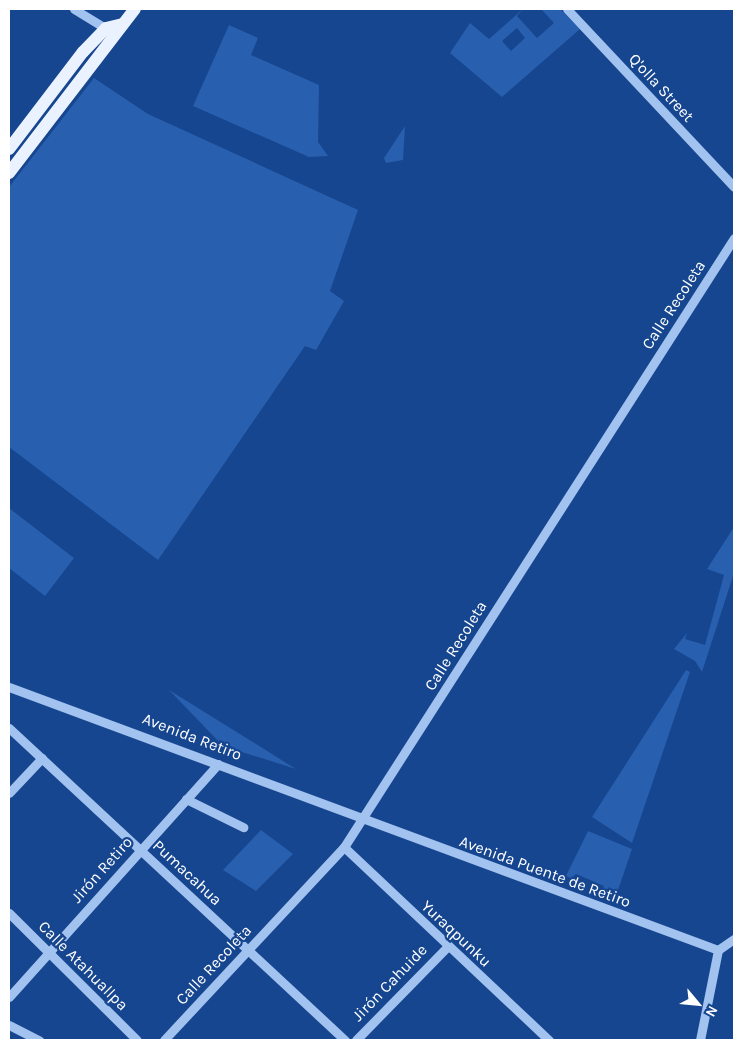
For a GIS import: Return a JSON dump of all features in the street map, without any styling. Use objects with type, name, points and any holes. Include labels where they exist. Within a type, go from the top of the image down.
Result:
[{"type":"main road","points":[[9,149],[110,31],[123,24],[135,9]]},
{"type":"main road","points":[[9,174],[110,31]]},
{"type":"street","points":[[74,9],[110,31]]},
{"type":"street","name":"Q'olla Street","points":[[567,9],[734,187]]},
{"type":"street","name":"Calle Recoleta","points":[[164,1040],[344,847],[363,821],[734,238]]},
{"type":"street","name":"Avenida Retiro","points":[[9,687],[218,764],[363,821]]},
{"type":"street","name":"Pumacahua","points":[[9,728],[345,1040]]},
{"type":"street","points":[[9,793],[42,758]]},
{"type":"street","name":"Jirón Retiro","points":[[9,997],[218,764]]},
{"type":"street","points":[[186,800],[243,827]]},
{"type":"street","name":"Avenida Puente de Retiro","points":[[363,821],[718,950]]},
{"type":"street","name":"Yuraqpunku","points":[[344,847],[545,1039]]},
{"type":"street","name":"Calle Atahuallpa","points":[[9,913],[137,1040]]},
{"type":"street","points":[[700,1040],[718,950],[734,939]]},
{"type":"street","name":"Jirón Cahuide","points":[[356,1040],[447,947]]},
{"type":"street","points":[[9,1025],[39,1040]]},
{"type":"shaded area","points":[[523,9],[517,16],[537,38],[554,23],[541,9],[560,9],[580,29],[502,97],[450,53],[470,23],[489,39]],"holes":[[[517,28],[525,38],[511,51],[502,41]]]},
{"type":"shaded area","points":[[229,25],[258,38],[251,55],[319,85],[318,142],[328,156],[309,157],[193,106]]},
{"type":"shaded area","points":[[94,78],[148,114],[358,210],[330,291],[344,301],[316,350],[305,346],[158,560],[9,447],[9,187]]},
{"type":"shaded area","points":[[405,126],[403,160],[386,163],[384,158]]},
{"type":"shaded area","points":[[9,508],[74,558],[45,596],[9,568]]},
{"type":"shaded area","points":[[734,527],[734,573],[702,672],[695,661],[674,649],[687,633],[685,639],[705,645],[724,575],[707,569]]},
{"type":"shaded area","points":[[686,670],[690,672],[632,843],[592,817]]},
{"type":"shaded area","points":[[169,690],[296,769],[223,746]]},
{"type":"shaded area","points":[[261,830],[293,854],[256,891],[223,870]]},
{"type":"shaded area","points":[[588,831],[632,849],[614,902],[601,894],[604,886],[576,874],[571,878],[566,876]]}]
